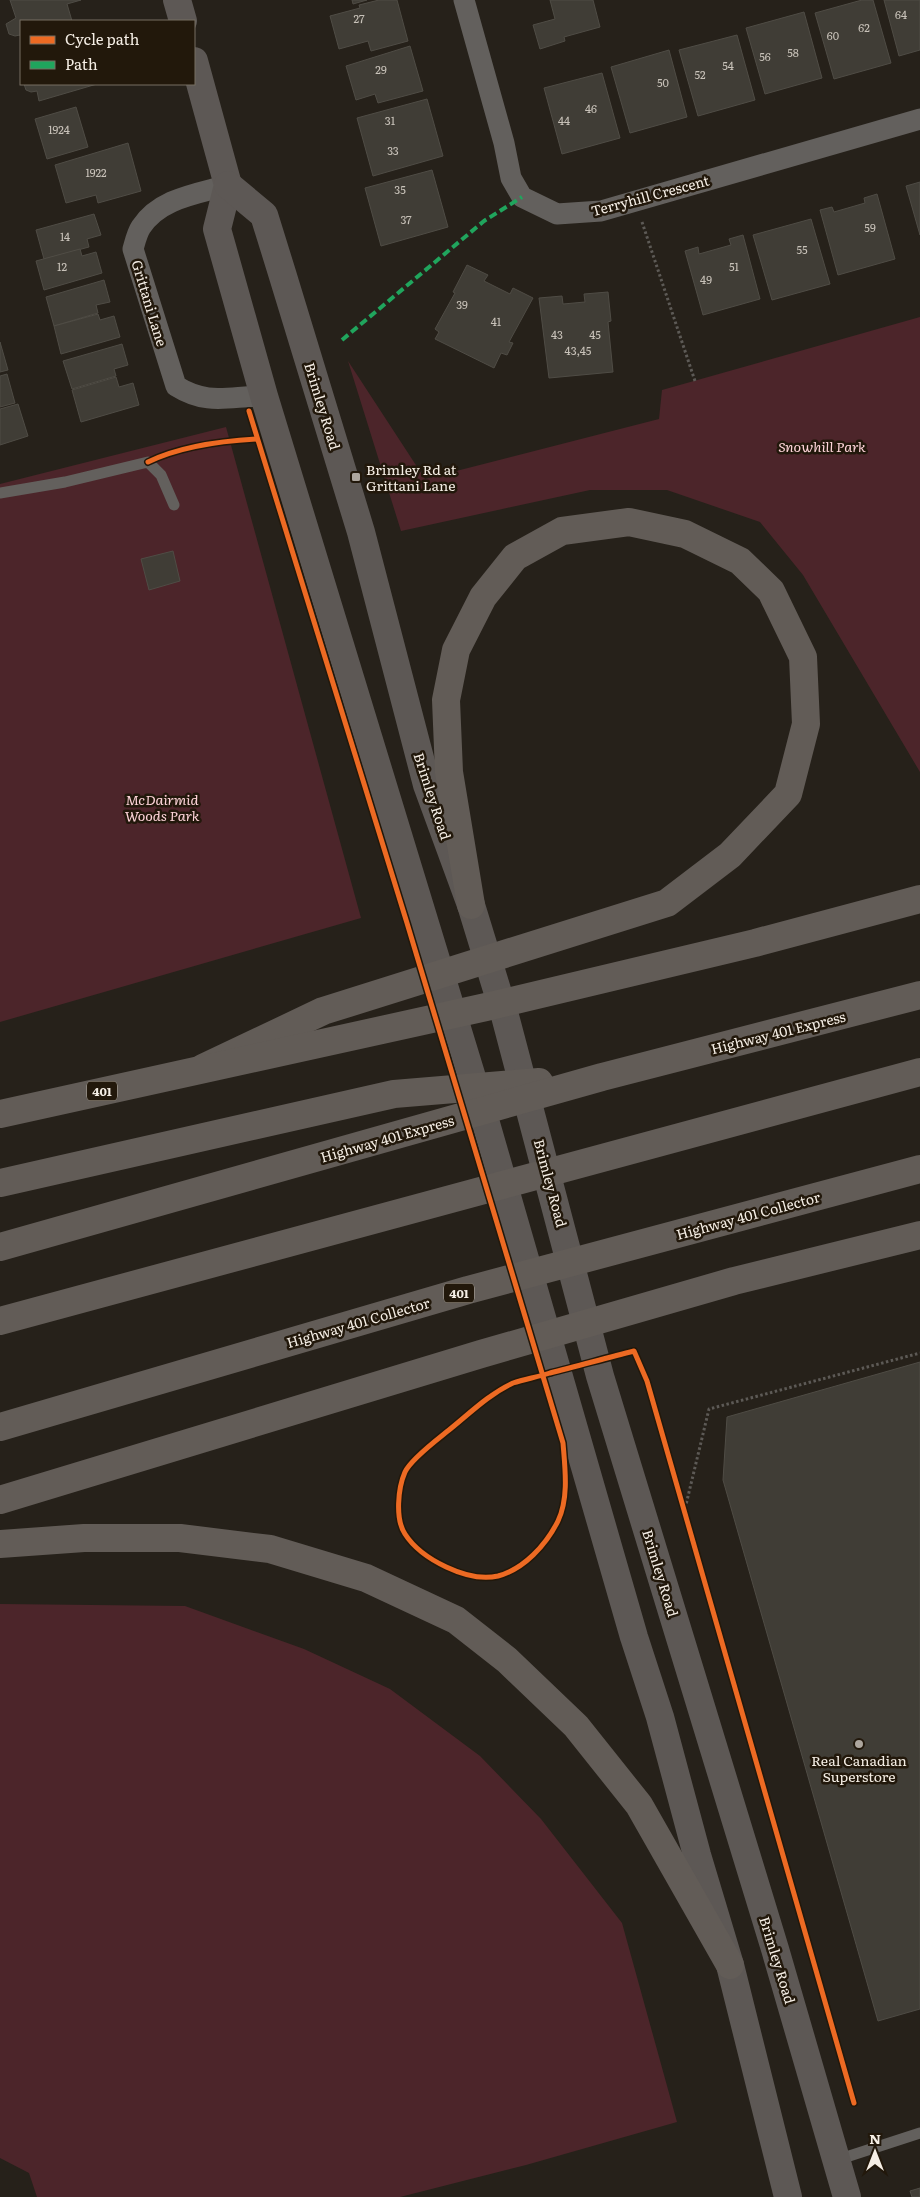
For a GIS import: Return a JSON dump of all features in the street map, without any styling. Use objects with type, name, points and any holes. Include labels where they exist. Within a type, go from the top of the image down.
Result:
[{"type":"highway","points":[[203,1068],[324,1011],[667,903],[730,855],[788,794],[806,724],[803,658],[771,591],[740,561],[685,534],[629,522],[562,531],[515,557],[483,597],[456,650],[446,700],[449,772],[471,905]]},
{"type":"highway","name":"401","points":[[0,1114],[496,1005],[755,943],[920,900]]},
{"type":"highway","name":"Highway 401 Express","points":[[0,1247],[602,1077],[920,995]]},
{"type":"highway","points":[[0,1321],[920,1072]]},
{"type":"highway","points":[[0,1183],[394,1094],[602,1077]]},
{"type":"highway","name":"Highway 401 Collector","points":[[0,1427],[468,1290],[920,1169]]},
{"type":"highway","points":[[0,1500],[481,1354],[734,1281],[920,1235]]},
{"type":"highway","points":[[0,1544],[84,1538],[180,1538],[270,1548],[366,1578],[456,1620],[507,1660],[576,1726],[640,1805],[730,1965]]},
{"type":"main road","points":[[177,0],[183,20]]},
{"type":"main road","points":[[195,65],[228,185],[217,229],[264,396],[426,922],[629,1618],[660,1717],[697,1855],[730,1965],[788,2197]]},
{"type":"main road","name":"Brimley Road","points":[[228,185],[264,215],[361,532],[428,785],[471,905],[530,1105],[600,1376],[775,1949],[847,2197]]},
{"type":"street","name":"Terryhill Crescent","points":[[464,0],[504,143],[511,178],[522,197],[556,214],[601,211],[920,118]]},
{"type":"street","name":"Grittani Lane","points":[[228,185],[175,200],[162,206],[141,227],[133,249],[176,386],[188,394],[208,400],[264,396]]},
{"type":"lane","points":[[0,493],[65,482],[148,462],[161,476],[174,505]]},
{"type":"lane","points":[[837,2160],[920,2133]]},
{"type":"path","points":[[635,200],[696,381]]},
{"type":"path","points":[[684,1514],[709,1409],[920,1353]]},
{"type":"green space","name":"Snowhill Park","points":[[920,317],[920,772],[803,575],[760,522],[667,490],[590,490],[401,531],[348,361],[425,479],[659,419],[662,390]]},
{"type":"green space","name":"McDairmid Woods Park","points":[[226,427],[361,918],[0,1022],[0,484]]},
{"type":"green space","points":[[0,1604],[185,1606],[304,1649],[390,1689],[480,1756],[541,1819],[622,1923],[677,2122],[526,2165],[400,2197],[37,2197],[29,2173],[0,2158]]},
{"type":"building","points":[[10,0],[81,0],[67,4],[72,20],[20,20],[20,35],[15,36],[9,34],[6,24],[16,18]]},
{"type":"building","points":[[352,0],[367,0],[353,4]]},
{"type":"building","points":[[379,0],[397,0],[408,41],[371,51],[368,41],[339,49],[330,16],[360,8],[359,5]]},
{"type":"building","points":[[550,0],[593,0],[600,27],[564,37],[565,41],[540,49],[533,25],[555,19]]},
{"type":"building","points":[[862,0],[873,0],[891,63],[834,79],[815,13]]},
{"type":"building","points":[[884,0],[920,0],[920,50],[899,56]]},
{"type":"building","points":[[804,12],[822,78],[765,94],[746,28]]},
{"type":"building","points":[[737,35],[755,100],[698,116],[679,50]]},
{"type":"building","points":[[410,46],[423,91],[378,103],[375,94],[356,100],[346,66]]},
{"type":"building","points":[[669,50],[687,117],[630,133],[611,67]]},
{"type":"building","points":[[602,73],[620,138],[562,154],[544,88]]},
{"type":"building","points":[[24,85],[94,85],[39,101],[37,91],[31,92],[26,90]]},
{"type":"building","points":[[427,99],[443,156],[373,176],[357,118]]},
{"type":"building","points":[[76,107],[88,147],[47,159],[35,119]]},
{"type":"building","points":[[128,143],[141,191],[98,203],[96,195],[66,203],[55,165]]},
{"type":"building","points":[[432,170],[448,227],[381,246],[365,188]]},
{"type":"building","points":[[920,182],[920,235],[906,186]]},
{"type":"building","points":[[877,194],[895,259],[838,275],[820,210],[832,207],[834,212],[865,203],[864,198]]},
{"type":"building","points":[[94,214],[101,235],[87,239],[89,247],[44,259],[36,230]]},
{"type":"building","points":[[811,219],[830,284],[772,300],[753,235]]},
{"type":"building","points":[[743,235],[760,299],[703,315],[685,251],[698,247],[699,254],[731,245],[729,239]]},
{"type":"building","points":[[80,249],[82,256],[96,252],[102,273],[44,290],[36,261]]},
{"type":"building","points":[[467,265],[488,275],[484,281],[510,294],[513,288],[533,298],[509,342],[513,343],[507,355],[501,353],[494,368],[435,339],[439,332],[435,329],[455,293],[453,292]]},
{"type":"building","points":[[104,280],[110,302],[96,305],[98,313],[54,326],[46,297]]},
{"type":"building","points":[[608,292],[611,321],[608,322],[613,372],[549,378],[539,298],[562,296],[563,304],[585,302],[584,294]]},
{"type":"building","points":[[98,314],[100,320],[114,316],[120,337],[61,354],[54,326]]},
{"type":"building","points":[[0,342],[8,370],[0,372]]},
{"type":"building","points":[[122,344],[128,365],[114,369],[116,376],[72,389],[63,361]]},
{"type":"building","points":[[7,374],[15,403],[0,407],[0,376]]},
{"type":"building","points":[[116,377],[119,387],[133,383],[139,405],[81,422],[72,390]]},
{"type":"building","points":[[18,404],[28,436],[0,445],[0,409]]},
{"type":"building","points":[[173,551],[180,581],[149,590],[141,559]]},
{"type":"building","name":"Real Canadian Superstore","points":[[920,1362],[920,2009],[878,2021],[723,1480],[727,1417]]},
{"type":"building","points":[[920,2188],[920,2197],[912,2197],[910,2191]]},
{"type":"marked path","points":[[342,340],[484,221],[522,197]]},
{"type":"cycle path","points":[[249,411],[407,923],[563,1443],[565,1493],[558,1521],[541,1547],[525,1562],[508,1573],[498,1576],[473,1576],[446,1567],[422,1552],[412,1543],[402,1528],[399,1512],[399,1495],[408,1467],[425,1450],[487,1398],[522,1380],[541,1376],[545,1374],[634,1351],[647,1381],[854,2103]]},
{"type":"cycle path","points":[[148,462],[161,456],[201,445],[257,439]]},
{"type":"place","name":"Brimley Rd at Grittani Lane","points":[[356,477]]},
{"type":"place","name":"Real Canadian Superstore","points":[[859,1744]]}]
